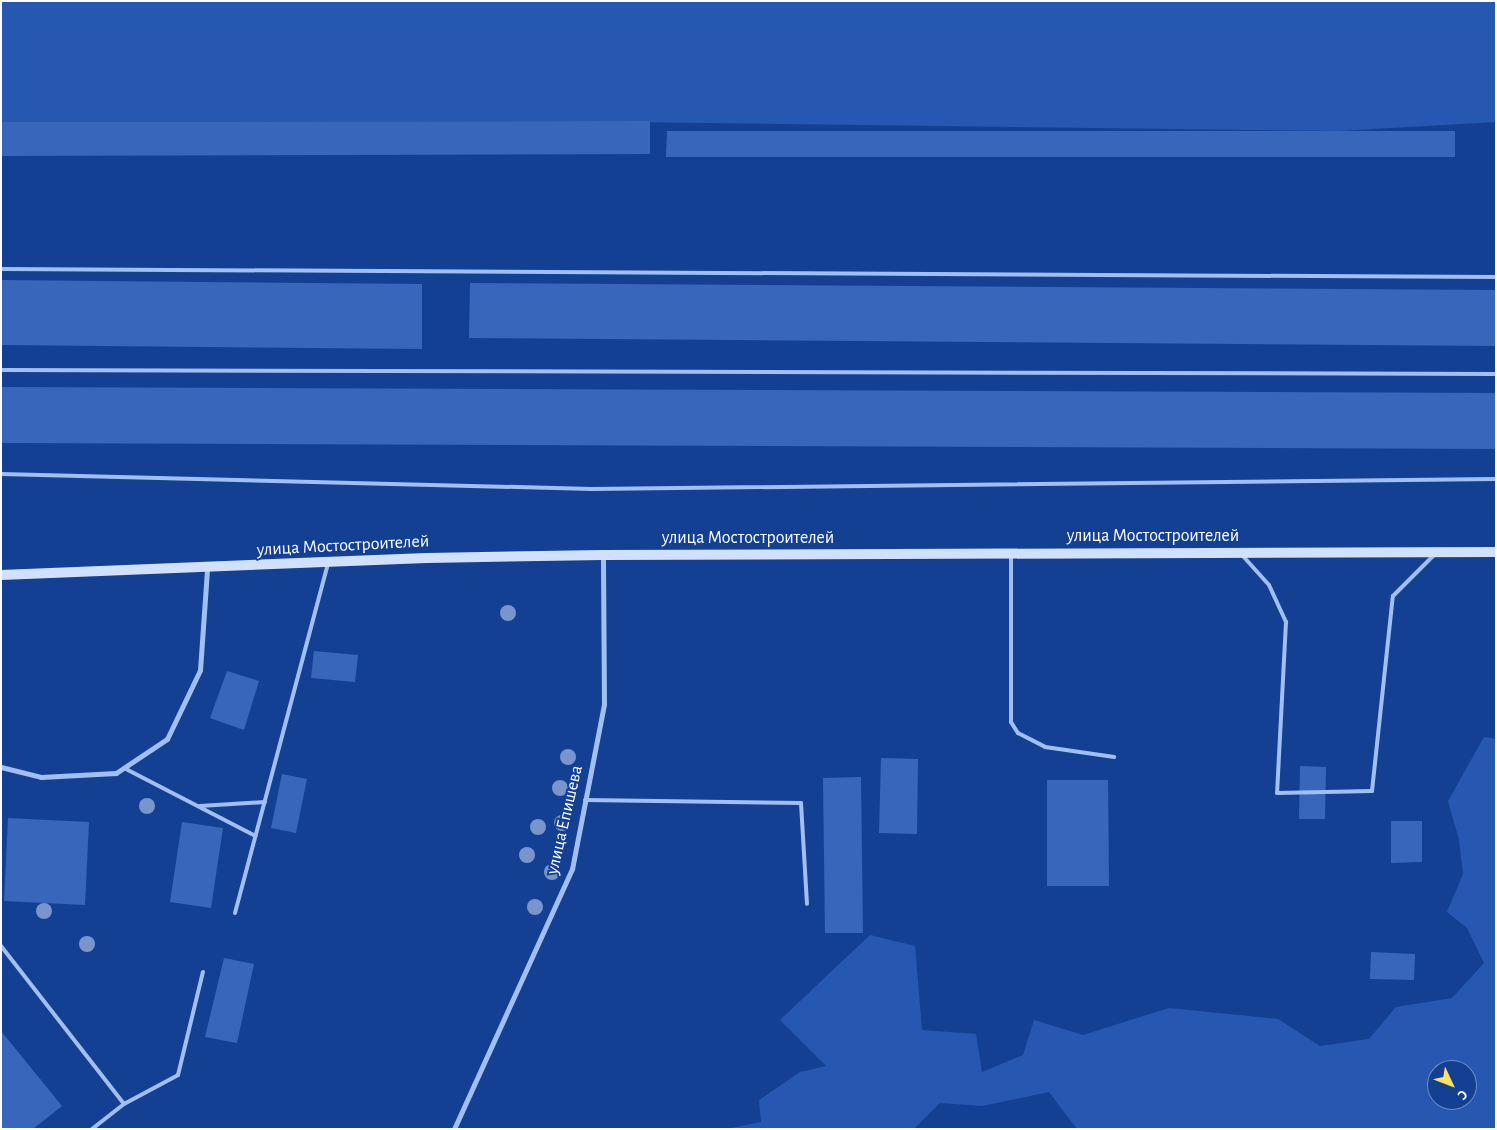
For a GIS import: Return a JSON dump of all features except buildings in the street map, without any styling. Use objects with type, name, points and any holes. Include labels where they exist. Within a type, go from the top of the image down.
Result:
[{"type":"main road","name":"улица Мостостроителей","points":[[1,575],[207,569],[328,562],[603,555],[1238,552],[1435,554],[1496,552]]},
{"type":"street","name":"улица Епишева","points":[[454,1129],[572,869],[604,704],[603,555]]},
{"type":"street","points":[[1,767],[41,777],[116,773],[167,739],[200,670],[207,569]]},
{"type":"lane","points":[[1,268],[1496,277]]},
{"type":"lane","points":[[1,370],[1496,374]]},
{"type":"lane","points":[[1,474],[592,489],[1496,479]]},
{"type":"lane","points":[[1238,552],[1270,585],[1286,622],[1277,793],[1372,791],[1394,596],[1435,554]]},
{"type":"lane","points":[[1010,553],[1011,722],[1018,733],[1045,747],[1114,757]]},
{"type":"lane","points":[[234,914],[328,562]]},
{"type":"lane","points":[[124,768],[256,836]]},
{"type":"lane","points":[[585,800],[801,803],[806,904]]},
{"type":"lane","points":[[198,806],[265,802]]},
{"type":"lane","points":[[1,946],[124,1104]]},
{"type":"lane","points":[[92,1129],[124,1104],[178,1075],[203,972]]},
{"type":"shaded area","points":[[1,1],[1496,1],[1496,122],[1338,131],[555,121],[1,122]]},
{"type":"shaded area","points":[[1484,737],[1496,739],[1496,1129],[1077,1129],[1049,1092],[982,1106],[940,1103],[914,1129],[726,1129],[761,1122],[759,1100],[800,1072],[826,1066],[780,1020],[870,935],[915,946],[922,1030],[976,1034],[982,1072],[1023,1055],[1034,1020],[1083,1035],[1169,1008],[1278,1019],[1320,1046],[1369,1039],[1396,1007],[1452,998],[1484,963],[1467,928],[1447,912],[1463,874],[1459,840],[1448,801]]}]
